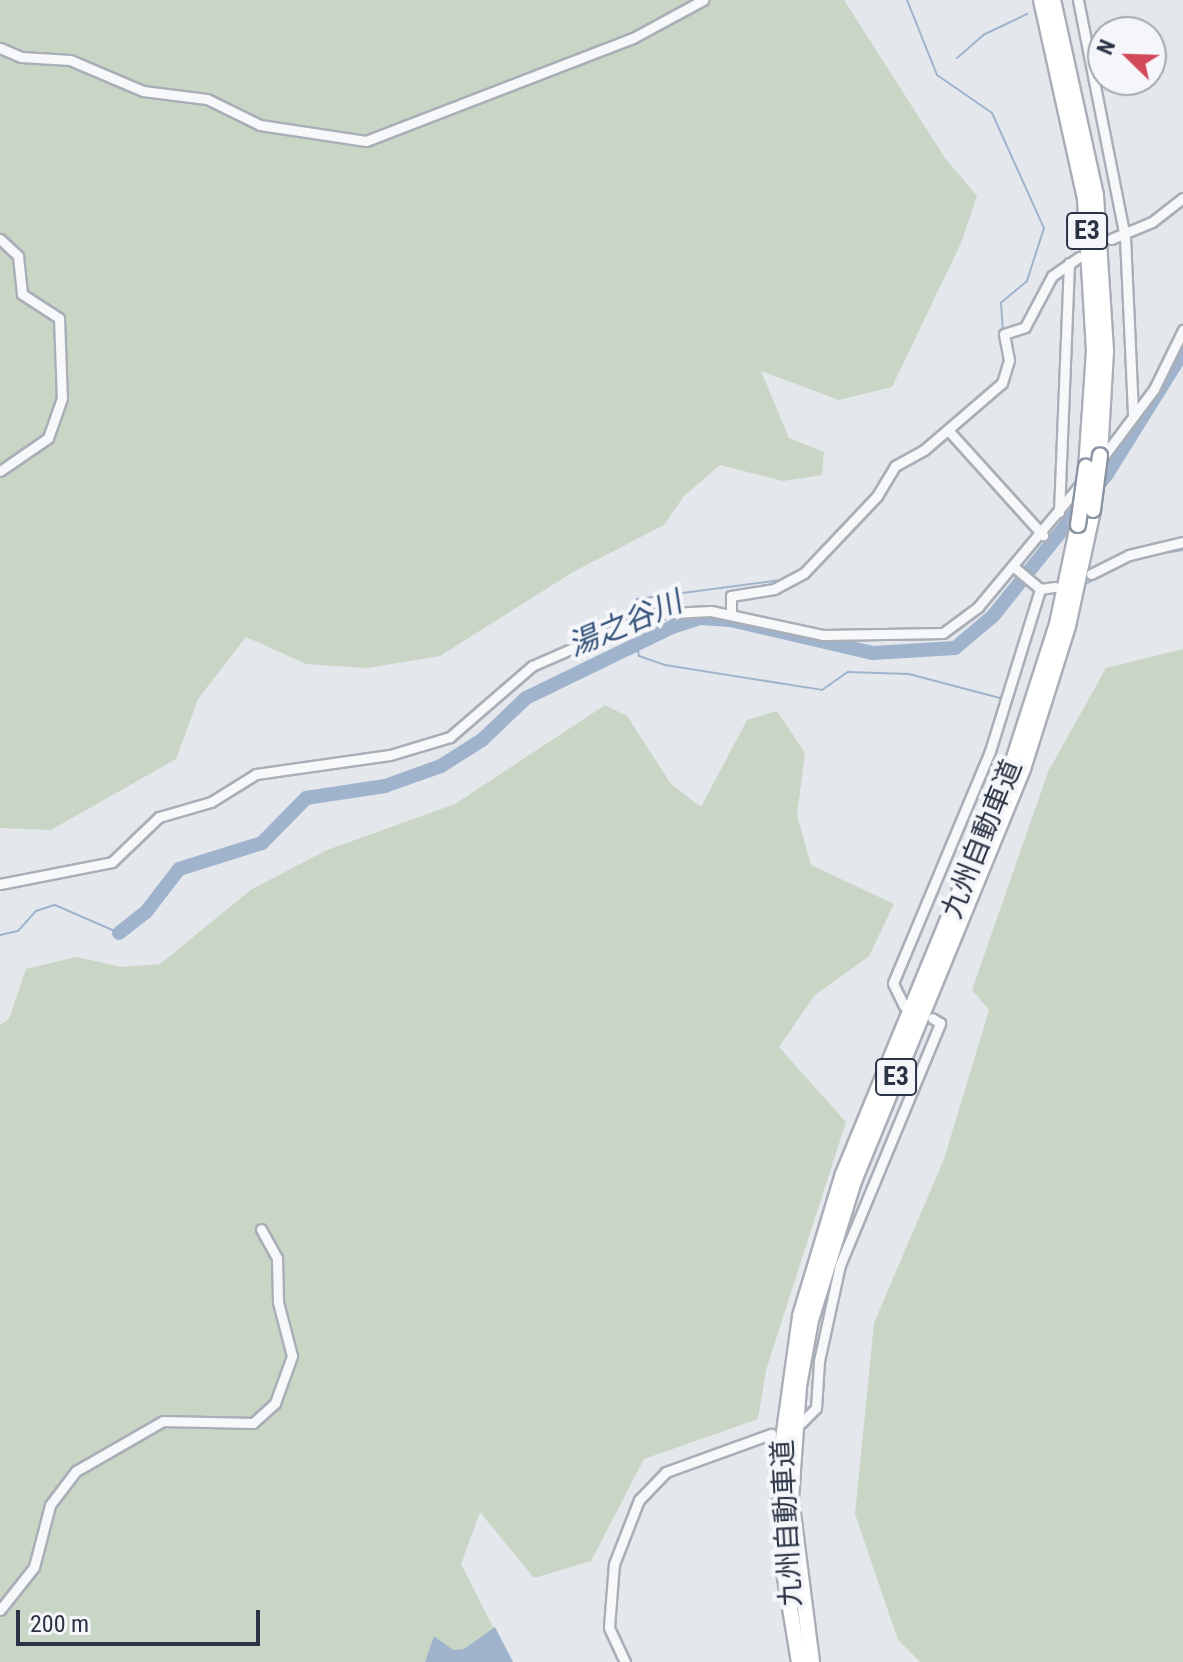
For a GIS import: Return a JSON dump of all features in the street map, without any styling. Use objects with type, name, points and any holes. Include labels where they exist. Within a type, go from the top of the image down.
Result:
[{"type":"highway","name":"九州自動車道","points":[[799,1662],[784,1571],[779,1468],[800,1316],[843,1174],[1012,764],[1057,624],[1078,525],[1086,467],[1094,351],[1085,199],[1041,0]]},
{"type":"highway","name":"九州自動車道","points":[[812,1662],[791,1498],[799,1386],[811,1320],[863,1159],[1023,769],[1065,639],[1093,510],[1100,455],[1106,351],[1096,196],[1053,0]]},
{"type":"street","points":[[0,48],[21,57],[70,60],[143,91],[207,99],[260,125],[366,141],[633,38],[703,0]]},
{"type":"street","points":[[1078,0],[1125,237],[1133,416]]},
{"type":"street","points":[[1111,239],[1125,237],[1183,198]]},
{"type":"street","points":[[0,239],[18,256],[22,294],[59,318],[62,398],[48,438],[0,471]]},
{"type":"street","points":[[731,615],[731,596],[774,589],[804,573],[877,496],[895,466],[948,430],[1002,383],[1009,360],[1004,334],[1025,327],[1037,297],[1074,260],[1059,512]]},
{"type":"street","points":[[0,884],[112,862],[159,817],[211,802],[256,774],[390,755],[450,737],[532,666],[638,618],[683,610],[731,615],[823,635],[943,633],[978,607],[1043,535],[1133,416],[1183,330]]},
{"type":"street","points":[[948,430],[1043,535]]},
{"type":"street","points":[[1091,574],[1129,555],[1183,541]]},
{"type":"street","points":[[1016,568],[1036,586],[1055,587]]},
{"type":"street","points":[[904,1006],[893,983],[990,751],[1036,586]]},
{"type":"street","points":[[801,1423],[816,1408],[819,1361],[840,1265],[940,1023],[932,1018]]},
{"type":"street","points":[[0,1610],[34,1567],[50,1505],[76,1471],[163,1421],[253,1423],[275,1403],[292,1356],[278,1302],[277,1258],[261,1229]]},
{"type":"street","points":[[625,1662],[609,1627],[614,1564],[639,1500],[666,1472],[771,1434]]},
{"type":"green space","points":[[0,0],[844,0],[945,158],[977,196],[961,243],[892,387],[839,400],[761,371],[789,438],[824,452],[822,475],[783,481],[720,465],[684,496],[664,525],[573,572],[440,656],[367,668],[306,664],[246,637],[198,699],[176,759],[51,830],[0,828]]},
{"type":"green space","points":[[1183,649],[1183,1662],[920,1662],[898,1640],[855,1514],[874,1323],[944,1159],[989,1010],[972,990],[1048,772],[1106,668]]},
{"type":"green space","points":[[605,705],[627,716],[671,784],[701,807],[747,720],[777,711],[805,753],[797,815],[811,865],[894,904],[869,956],[815,995],[779,1047],[846,1122],[766,1370],[758,1419],[644,1459],[591,1561],[534,1578],[480,1512],[461,1564],[511,1662],[0,1662],[0,1025],[9,1019],[26,969],[76,957],[122,967],[160,964],[252,889],[327,850],[455,804]]},
{"type":"water","points":[[495,1627],[513,1662],[425,1662],[434,1636],[453,1650],[464,1649]]},
{"type":"waterway","points":[[907,0],[937,75],[992,113],[1044,228],[1027,281],[1001,303],[1003,329]]},
{"type":"waterway","points":[[957,58],[983,35],[1027,14]]},
{"type":"waterway","name":"湯之谷川","points":[[119,933],[146,912],[179,869],[262,843],[306,798],[385,786],[441,766],[482,740],[526,698],[672,627],[700,618],[730,620],[873,653],[955,648],[993,616],[1107,474],[1183,352]]},
{"type":"waterway","points":[[1087,583],[1139,557],[1183,550]]},
{"type":"waterway","points":[[633,616],[637,599],[782,580]]},
{"type":"waterway","points":[[634,625],[639,656],[665,665],[822,690],[848,672],[909,674],[1000,698]]},
{"type":"waterway","points":[[0,935],[18,931],[36,911],[55,905],[119,933]]}]
